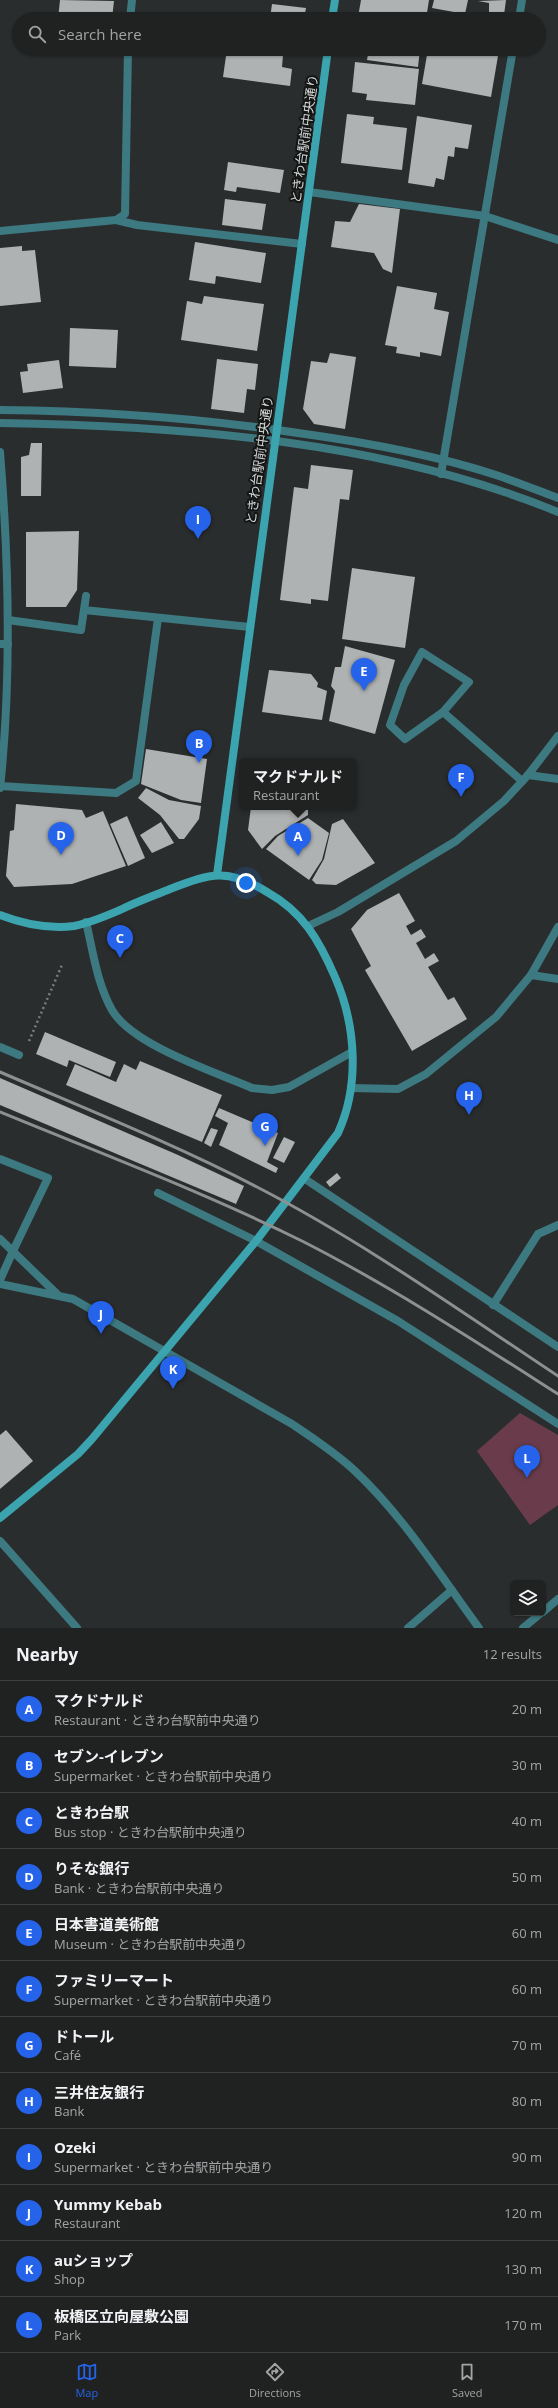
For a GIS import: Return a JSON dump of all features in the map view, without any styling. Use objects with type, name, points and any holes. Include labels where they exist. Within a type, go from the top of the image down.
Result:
[{"type":"street","points":[[131,12],[132,0]]},
{"type":"street","points":[[333,12],[334,0]]},
{"type":"street","points":[[520,12],[522,0]]},
{"type":"street","points":[[116,220],[125,214],[126,202],[126,98],[128,56]]},
{"type":"street","name":"ときわ台駅前中央通り","points":[[217,875],[275,429],[327,56]]},
{"type":"street","points":[[441,474],[513,56]]},
{"type":"street","points":[[309,192],[485,216],[558,240]]},
{"type":"street","points":[[0,231],[116,220],[137,224],[302,244]]},
{"type":"street","points":[[0,410],[114,412],[226,422],[366,443],[444,460],[495,475],[558,498]]},
{"type":"street","points":[[0,424],[115,426],[317,447],[441,474],[492,487],[558,512]]},
{"type":"street","points":[[0,452],[6,527],[8,620],[4,644],[0,787],[116,793],[136,781],[158,618]]},
{"type":"street","points":[[8,620],[81,630],[86,596]]},
{"type":"street","points":[[84,610],[250,627]]},
{"type":"street","points":[[422,652],[469,682],[443,712],[405,739],[390,725],[404,685],[422,652]]},
{"type":"street","points":[[443,712],[522,781]]},
{"type":"street","points":[[308,926],[338,912],[456,841],[504,800],[528,774],[558,736]]},
{"type":"street","points":[[528,774],[558,779]]},
{"type":"street","points":[[0,915],[14,920],[41,926],[75,926],[103,917],[202,876],[231,876],[252,883],[287,903],[308,926],[329,962],[342,991],[351,1029],[352,1052],[347,1112],[338,1133],[305,1179],[256,1241],[78,1454],[0,1518]]},
{"type":"street","points":[[86,922],[103,992],[112,1012],[141,1039],[252,1088],[272,1090],[290,1087],[352,1052]]},
{"type":"street","points":[[350,1088],[398,1089],[426,1074],[496,1017],[531,975],[558,927]]},
{"type":"street","points":[[531,975],[558,980]]},
{"type":"street","points":[[0,1047],[19,1055]]},
{"type":"street","points":[[0,1159],[48,1178],[0,1280]]},
{"type":"street","points":[[305,1179],[558,1347]]},
{"type":"street","points":[[158,1193],[236,1229],[426,1338],[558,1424]]},
{"type":"street","points":[[493,1305],[538,1234],[558,1225]]},
{"type":"street","points":[[0,1238],[59,1296]]},
{"type":"street","points":[[0,1284],[73,1299],[292,1424],[355,1470],[395,1513],[479,1628]]},
{"type":"street","points":[[0,1541],[77,1628]]},
{"type":"street","points":[[408,1628],[452,1590]]},
{"type":"street","points":[[546,1609],[558,1599]]},
{"type":"street","points":[[523,1628],[537,1616]]},
{"type":"path","points":[[19,1055],[23,1057],[62,965]]},
{"type":"shaded area","points":[[520,1413],[558,1435],[558,1505],[530,1525],[477,1451]]},
{"type":"building","points":[[60,0],[114,1],[113,12],[59,12]]},
{"type":"building","points":[[361,0],[429,0],[427,12],[359,12]]},
{"type":"building","points":[[434,0],[468,0],[465,12],[454,12],[432,8]]},
{"type":"building","points":[[506,0],[504,12],[489,12],[489,3],[478,1]]},
{"type":"building","points":[[272,4],[306,8],[305,12],[271,12]]},
{"type":"building","points":[[226,56],[283,56],[282,67],[292,69],[290,86],[223,77]]},
{"type":"building","points":[[368,56],[419,56],[418,67],[367,60]]},
{"type":"building","points":[[427,56],[498,56],[491,97],[422,84]]},
{"type":"building","points":[[355,62],[419,69],[415,105],[366,100],[367,94],[352,92]]},
{"type":"building","points":[[347,114],[374,117],[373,124],[407,128],[402,170],[341,163]]},
{"type":"building","points":[[417,116],[472,125],[468,149],[455,147],[454,157],[448,156],[444,180],[436,178],[434,187],[408,183]]},
{"type":"building","points":[[228,162],[284,170],[280,193],[237,187],[236,192],[224,190]]},
{"type":"building","points":[[225,199],[266,204],[262,230],[222,225]]},
{"type":"building","points":[[359,204],[400,209],[392,273],[383,269],[374,253],[331,247],[335,221],[350,222]]},
{"type":"building","points":[[195,242],[266,253],[261,283],[216,276],[215,284],[189,280]]},
{"type":"building","points":[[22,246],[22,251],[35,250],[41,302],[0,306],[0,248]]},
{"type":"building","points":[[397,286],[437,293],[434,309],[449,312],[441,356],[420,352],[420,357],[396,353],[397,347],[385,345]]},
{"type":"building","points":[[204,296],[264,304],[257,351],[181,340],[187,301],[202,304]]},
{"type":"building","points":[[70,328],[118,330],[116,368],[69,366]]},
{"type":"building","points":[[330,353],[356,357],[345,429],[314,424],[303,409],[311,361],[327,363]]},
{"type":"building","points":[[217,359],[258,364],[255,390],[247,389],[244,413],[211,409]]},
{"type":"building","points":[[59,360],[63,388],[23,393],[20,372],[28,371],[27,364]]},
{"type":"building","points":[[31,443],[42,443],[41,496],[21,496],[21,457],[29,455]]},
{"type":"building","points":[[311,465],[353,470],[349,500],[340,499],[328,601],[311,599],[311,604],[280,600],[294,487],[308,489]]},
{"type":"building","points":[[79,531],[77,590],[66,607],[26,607],[26,532]]},
{"type":"building","points":[[352,568],[415,577],[405,648],[342,639]]},
{"type":"building","points":[[345,646],[395,660],[375,734],[329,721],[335,691],[331,686],[335,667],[341,667]]},
{"type":"building","points":[[269,670],[311,674],[318,683],[317,687],[327,691],[322,720],[262,712]]},
{"type":"building","points":[[146,749],[207,759],[201,803],[181,800],[141,784]]},
{"type":"building","points":[[146,788],[169,800],[201,806],[199,819],[184,839],[179,839],[160,815],[138,798]]},
{"type":"building","points":[[16,804],[82,810],[86,818],[103,811],[126,866],[72,884],[14,887],[6,876],[10,831],[14,830]]},
{"type":"building","points":[[251,810],[308,810],[308,815],[275,836],[262,849],[248,830]]},
{"type":"building","points":[[127,816],[145,858],[128,866],[110,824]]},
{"type":"building","points":[[308,818],[329,833],[322,860],[309,880],[266,849],[278,836]]},
{"type":"building","points":[[343,819],[375,863],[336,885],[316,884],[312,880],[324,859],[332,824]]},
{"type":"building","points":[[161,822],[174,843],[152,853],[140,835]]},
{"type":"building","points":[[399,893],[415,921],[406,926],[411,935],[421,929],[426,937],[416,943],[425,959],[434,953],[439,961],[428,967],[448,1000],[454,997],[467,1019],[412,1051],[365,970],[371,966],[351,929],[367,910]]},
{"type":"building","points":[[45,1032],[116,1062],[110,1077],[69,1060],[67,1067],[36,1054]]},
{"type":"building","points":[[140,1061],[222,1095],[202,1142],[66,1085],[75,1064],[116,1082],[124,1064],[136,1070]]},
{"type":"building","points":[[0,1078],[178,1155],[244,1186],[236,1204],[0,1105]]},
{"type":"building","points":[[219,1108],[278,1133],[267,1162],[278,1168],[276,1173],[219,1145],[228,1123],[215,1116]]},
{"type":"building","points":[[211,1128],[218,1130],[211,1147],[204,1143]]},
{"type":"building","points":[[284,1137],[295,1142],[284,1163],[273,1158]]},
{"type":"building","points":[[337,1173],[341,1178],[330,1187],[326,1182]]},
{"type":"building","points":[[6,1430],[33,1461],[0,1489],[0,1435]]},
{"type":"railway","points":[[0,1072],[194,1156],[296,1208],[373,1253],[558,1376]]},
{"type":"railway","points":[[0,1112],[192,1190],[304,1242],[401,1296],[558,1394]]},
{"type":"place","name":"Ozeki","points":[[198,539]]},
{"type":"place","name":"日本書道美術館","points":[[364,691]]},
{"type":"place","name":"セブン-イレブン","points":[[199,763]]},
{"type":"place","name":"ファミリーマート","points":[[461,797]]},
{"type":"place","name":"りそな銀行","points":[[61,855]]},
{"type":"place","name":"マクドナルド","points":[[298,856]]},
{"type":"place","name":"ときわ台駅","points":[[120,958]]},
{"type":"place","name":"三井住友銀行","points":[[469,1115]]},
{"type":"place","name":"ドトール","points":[[265,1146]]},
{"type":"place","name":"Yummy Kebab","points":[[101,1334]]},
{"type":"place","name":"auショップ","points":[[173,1389]]},
{"type":"place","name":"板橋区立向屋敷公園","points":[[527,1478]]}]
